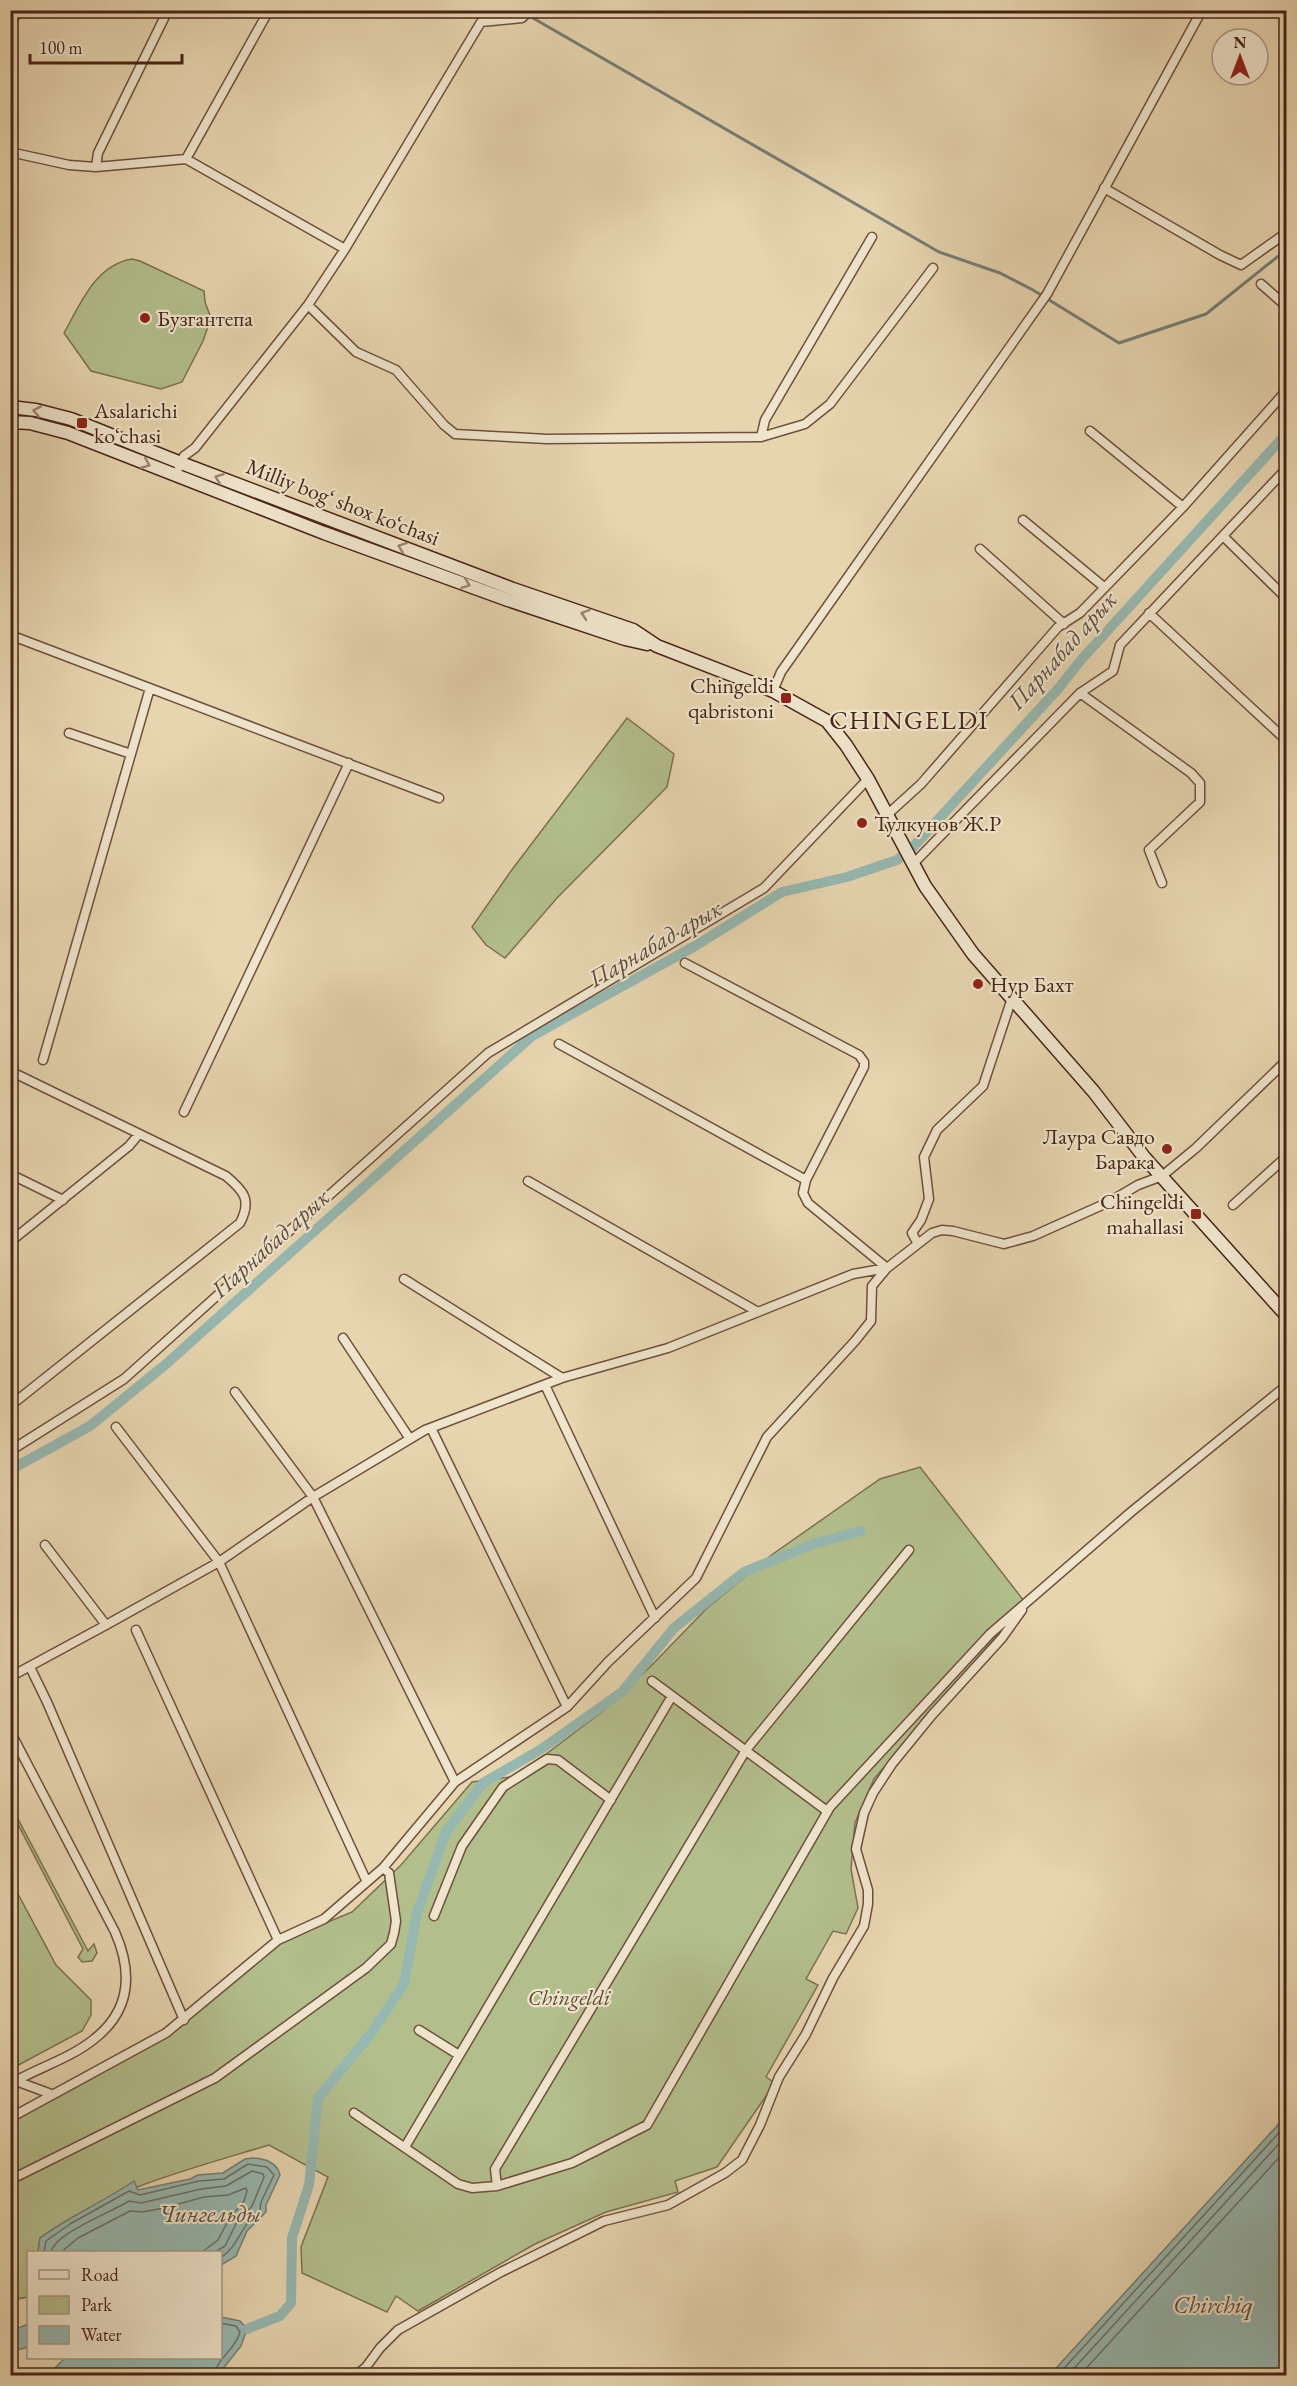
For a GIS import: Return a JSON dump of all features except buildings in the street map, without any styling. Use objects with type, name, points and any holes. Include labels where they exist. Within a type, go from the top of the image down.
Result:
[{"type":"main road","name":"Milliy bog‘ shox ko‘chasi","points":[[10,407],[36,410],[71,419],[178,470],[324,532],[625,639],[657,646],[773,691],[827,721],[868,779],[925,885],[973,954],[1094,1092],[1144,1156],[1286,1315]]},
{"type":"main road","name":"Milliy bog‘ shox ko‘chasi","points":[[10,422],[30,423],[62,431],[329,520],[513,589],[633,630],[657,646]]},
{"type":"main road","points":[[324,532],[329,520]]},
{"type":"street","points":[[10,24],[19,10]]},
{"type":"street","points":[[96,167],[98,153],[168,10]]},
{"type":"street","points":[[186,159],[269,10]]},
{"type":"street","points":[[178,470],[183,456],[195,448],[308,304],[345,249],[481,22],[522,18],[530,10]]},
{"type":"street","points":[[773,691],[781,672],[1047,294],[1202,10]]},
{"type":"street","points":[[10,152],[69,165],[96,167],[186,159],[345,249]]},
{"type":"street","points":[[1104,188],[1241,265],[1287,233]]},
{"type":"street","points":[[761,437],[765,420],[872,237]]},
{"type":"street","points":[[308,304],[356,352],[396,370],[444,425],[455,434],[547,439],[761,437],[805,424],[830,404],[933,268]]},
{"type":"street","points":[[1261,284],[1287,306]]},
{"type":"street","points":[[888,814],[921,784],[1058,627],[1080,613],[1183,507],[1287,391]]},
{"type":"street","points":[[1090,431],[1183,507]]},
{"type":"street","points":[[914,864],[1080,693],[1113,671],[1120,645],[1287,469]]},
{"type":"street","points":[[1023,520],[1104,587]]},
{"type":"street","points":[[1223,536],[1287,598]]},
{"type":"street","points":[[980,549],[1064,624]]},
{"type":"street","points":[[1149,612],[1287,740]]},
{"type":"street","points":[[10,635],[439,798]]},
{"type":"street","points":[[43,1060],[150,688]]},
{"type":"street","points":[[1080,693],[1191,773],[1200,783],[1200,802],[1149,850],[1162,883]]},
{"type":"street","points":[[69,733],[131,754]]},
{"type":"street","points":[[184,1112],[349,763]]},
{"type":"street","points":[[10,1451],[124,1379],[488,1053],[764,888],[868,779]]},
{"type":"street","points":[[685,963],[858,1055],[864,1062],[864,1067],[806,1180],[803,1193],[808,1203],[887,1268]]},
{"type":"street","points":[[918,1244],[912,1233],[921,1220],[929,1199],[924,1157],[937,1130],[983,1086],[1012,998]]},
{"type":"street","points":[[559,1044],[806,1180]]},
{"type":"street","points":[[10,2118],[166,2033],[184,2020],[233,1975],[278,1940],[324,1919],[366,1880],[383,1868],[455,1782],[567,1707],[608,1662],[696,1578],[767,1437],[871,1321],[871,1290],[887,1268],[932,1233],[942,1230],[1004,1244],[1033,1236],[1162,1176],[1196,1148],[1287,1061]]},
{"type":"street","points":[[10,1071],[226,1176],[239,1187],[246,1199],[245,1212],[240,1223],[10,1406]]},
{"type":"street","points":[[10,1242],[129,1146],[139,1134]]},
{"type":"street","points":[[1233,1205],[1287,1156]]},
{"type":"street","points":[[10,1174],[63,1200]]},
{"type":"street","points":[[528,1181],[758,1312]]},
{"type":"street","points":[[10,1677],[219,1562],[313,1497],[431,1428],[562,1378],[668,1348],[853,1274],[887,1268]]},
{"type":"street","points":[[404,1279],[562,1378]]},
{"type":"street","points":[[343,1338],[410,1439]]},
{"type":"street","points":[[545,1385],[655,1618]]},
{"type":"street","points":[[354,2113],[458,2184],[472,2188],[497,2186],[572,2163],[647,2125],[828,1811],[990,1634],[1131,1512],[1287,1386]]},
{"type":"street","points":[[235,1392],[313,1497],[455,1782]]},
{"type":"street","points":[[116,1426],[219,1562],[366,1880]]},
{"type":"street","points":[[431,1428],[567,1707]]},
{"type":"street","points":[[45,1545],[105,1625]]},
{"type":"street","points":[[497,2186],[495,2169],[746,1750],[909,1550]]},
{"type":"street","points":[[355,2376],[366,2367],[380,2348],[398,2330],[501,2272],[604,2221],[668,2205],[742,2160],[760,2125],[779,2077],[806,2034],[832,1978],[864,1926],[868,1904],[867,1890],[856,1849],[864,1813],[873,1793],[932,1715],[1002,1638],[1031,1598]]},
{"type":"street","points":[[136,1630],[278,1940]]},
{"type":"street","points":[[30,1667],[184,2020]]},
{"type":"street","points":[[652,1681],[828,1811]]},
{"type":"street","points":[[405,2147],[672,1696]]},
{"type":"street","points":[[10,1731],[115,1932],[123,1950],[127,1983],[124,1999],[112,2022],[93,2041],[13,2082]]},
{"type":"street","points":[[434,1916],[462,1846],[503,1787],[553,1758],[611,1800]]},
{"type":"street","points":[[10,2180],[215,2078],[366,1968],[391,1944],[395,1927],[389,1873],[383,1868]]},
{"type":"street","points":[[419,2030],[459,2055]]},
{"type":"street","points":[[13,2082],[51,2094]]},
{"type":"green space","points":[[132,259],[204,291],[211,318],[203,341],[182,382],[161,389],[91,371],[64,333],[98,278],[108,269]]},
{"type":"green space","points":[[627,718],[674,754],[667,787],[557,898],[505,958],[486,945],[472,927],[511,871]]},
{"type":"green space","name":"Chingeldi","points":[[920,1467],[1024,1601],[874,1779],[855,1823],[851,1869],[858,1908],[846,1934],[833,1931],[806,1979],[818,1985],[766,2077],[775,2083],[717,2167],[675,2181],[678,2192],[606,2212],[535,2244],[418,2311],[396,2296],[387,2312],[302,2273],[301,2247],[328,2177],[269,2145],[150,2182],[93,2206],[66,2221],[40,2238],[38,2251],[27,2251],[27,2297],[11,2300],[10,2120],[157,2041],[282,1941],[352,1912],[401,1865],[472,1782],[517,1776],[603,1711],[650,1667],[706,1609],[770,1556],[880,1479]]},
{"type":"green space","points":[[10,1804],[88,1951],[94,1944],[97,1953],[92,1961],[82,1962],[78,1957],[83,1949],[11,1811]]},
{"type":"green space","points":[[10,1879],[56,1965],[91,2000],[91,2015],[82,2031],[11,2069]]},
{"type":"water","name":"Chirchiq","points":[[1286,2116],[1286,2375],[1049,2375],[1058,2366]]},
{"type":"water","name":"Чингельды","points":[[245,2159],[262,2159],[270,2162],[280,2175],[266,2205],[266,2212],[247,2231],[236,2256],[222,2264],[222,2251],[38,2251],[40,2238],[134,2181],[138,2190],[190,2179],[198,2175],[223,2173]]},
{"type":"water","points":[[222,2317],[240,2321],[247,2329],[241,2346],[218,2375],[51,2375],[64,2359],[222,2359]]},
{"type":"water","points":[[27,2324],[27,2347],[11,2352],[11,2331]]},
{"type":"waterway","points":[[519,10],[939,252],[1000,273],[1033,290],[1119,343],[1206,314],[1286,250]]},
{"type":"waterway","name":"Парнабад арык","points":[[10,1470],[90,1426],[165,1365],[532,1036],[695,946],[782,892],[847,877],[897,860],[912,848],[1286,434]]},
{"type":"waterway","points":[[247,2329],[280,2316],[291,2303],[292,2238],[309,2185],[318,2098],[370,2035],[404,1984],[417,1913],[446,1832],[483,1783],[543,1748],[622,1692],[674,1628],[744,1572],[816,1543],[861,1531]]},
{"type":"place","name":"Бузгантепа","points":[[145,318]]},
{"type":"place","name":"Asalarichi koʻchasi","points":[[82,423]]},
{"type":"place","name":"Chingeldi qabristoni","points":[[786,698]]},
{"type":"place","name":"Тулкунов Ж.Р","points":[[862,823]]},
{"type":"place","name":"Нур Бахт","points":[[978,984]]},
{"type":"place","name":"Лаура Савдо Барака","points":[[1167,1149]]},
{"type":"place","name":"Chingeldi mahallasi","points":[[1196,1214]]},
{"type":"district","name":"CHINGELDI","points":[[909,720]]}]
